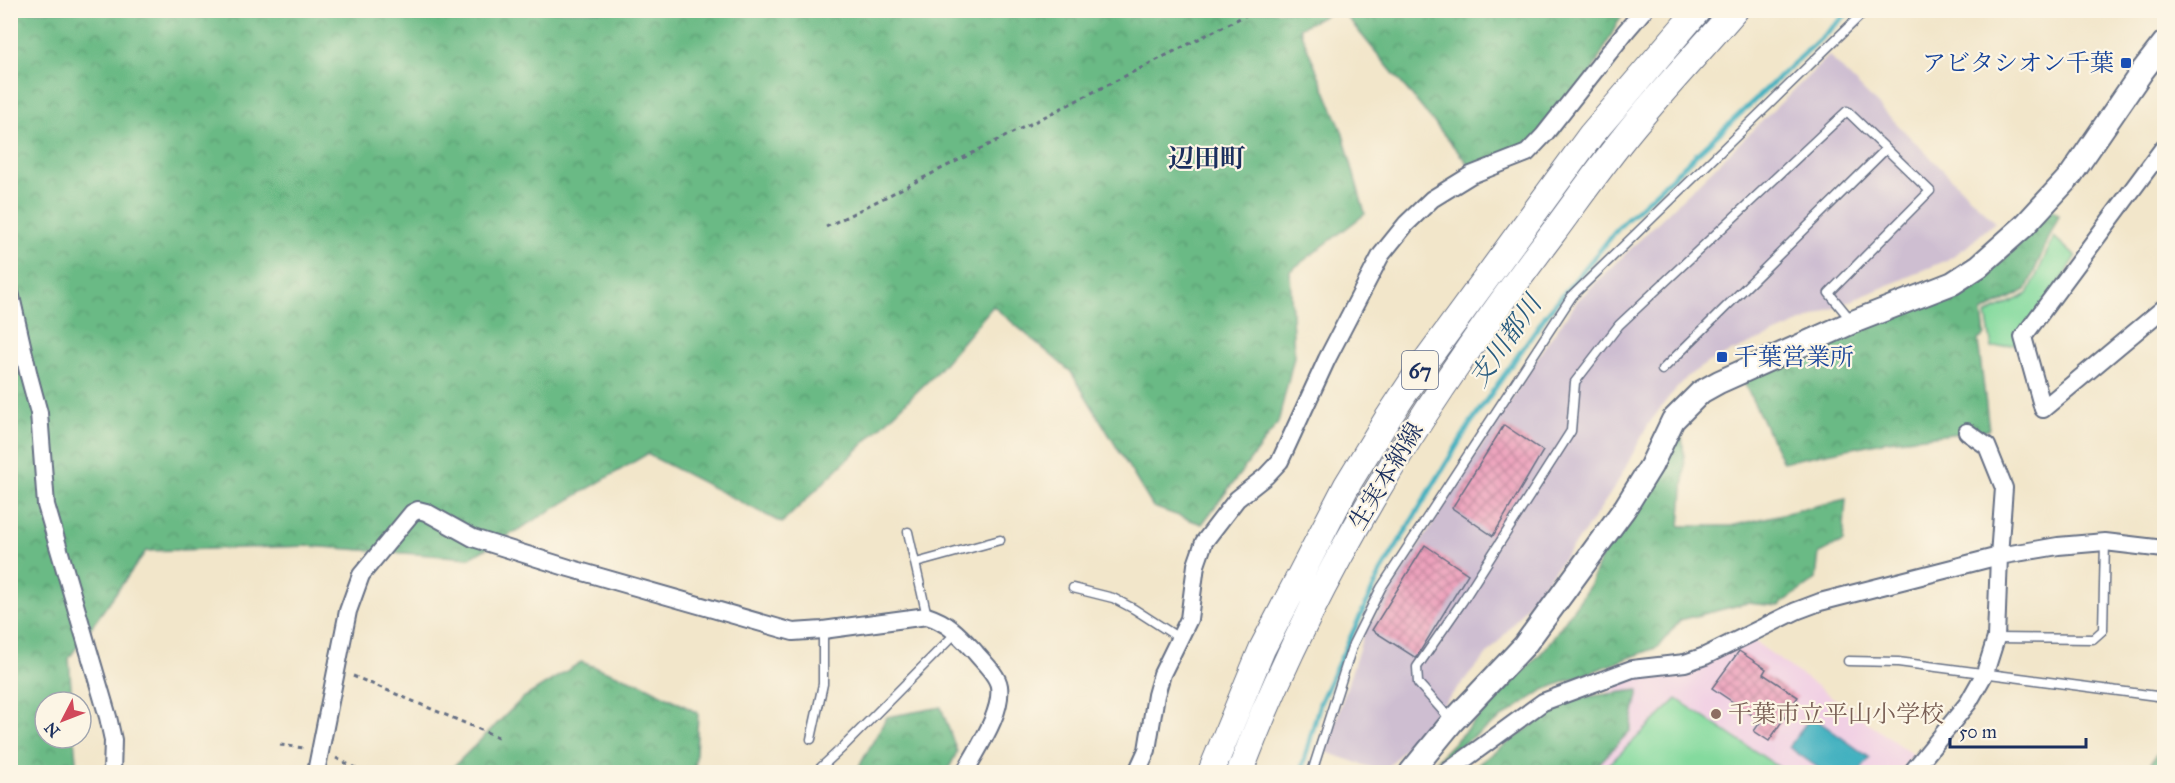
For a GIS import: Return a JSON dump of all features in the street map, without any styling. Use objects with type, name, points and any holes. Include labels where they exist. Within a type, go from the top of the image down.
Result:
[{"type":"main road","name":"生実本納線","points":[[1211,772],[1262,649],[1347,485],[1386,421],[1425,362],[1591,135],[1698,10]]},
{"type":"main road","name":"生実本納線","points":[[1240,772],[1263,713],[1317,596],[1365,508],[1440,389],[1496,307],[1640,118],[1735,10]]},
{"type":"street","points":[[1137,772],[1148,750],[1156,695],[1162,674],[1190,619],[1196,565],[1204,542],[1237,499],[1280,462],[1327,359],[1381,255],[1406,224],[1432,199],[1471,175],[1527,153],[1644,10]]},
{"type":"street","points":[[1411,772],[1452,722],[1524,646],[1625,508],[1651,466],[1673,420],[1701,392],[1853,322],[1953,283],[1979,266],[2024,226],[2071,175],[2164,43]]},
{"type":"street","points":[[2163,151],[2023,337],[2043,409],[2164,308]]},
{"type":"street","points":[[10,292],[28,376],[39,413],[46,505],[108,717],[113,740],[112,772]]},
{"type":"street","points":[[1912,772],[1968,703],[1985,673],[1996,638],[2004,488],[1987,446],[1967,432]]},
{"type":"street","points":[[316,772],[348,611],[361,575],[412,513],[418,510],[426,512],[473,538],[568,568],[793,632],[927,616],[942,621],[957,632],[992,672],[999,685],[994,717],[965,772]]},
{"type":"street","points":[[1447,772],[1543,702],[1632,669],[1685,663],[1705,656],[1820,602],[1999,556],[2058,546],[2105,542],[2164,549]]},
{"type":"lane","points":[[1312,772],[1353,644],[1381,588],[1572,296],[1866,10]]},
{"type":"lane","points":[[1452,722],[1418,683],[1417,667],[1462,602],[1571,431],[1575,382],[1619,325],[1847,111],[1930,192],[1829,292],[1853,322]]},
{"type":"lane","points":[[1662,370],[1886,149]]},
{"type":"lane","points":[[908,532],[927,616]]},
{"type":"lane","points":[[916,563],[1000,540]]},
{"type":"lane","points":[[1996,638],[2093,639],[2103,630],[2105,542]]},
{"type":"lane","points":[[1073,588],[1113,598],[1179,638]]},
{"type":"lane","points":[[811,739],[823,684],[823,630]]},
{"type":"lane","points":[[816,772],[957,632]]},
{"type":"lane","points":[[1848,662],[1898,662],[2164,697]]},
{"type":"path","points":[[826,227],[1256,10]]},
{"type":"path","points":[[336,669],[498,737]]},
{"type":"shaded area","name":"千葉営業所","points":[[1829,56],[1995,222],[1965,248],[1945,261],[1710,361],[1688,376],[1648,425],[1616,485],[1588,527],[1504,635],[1384,772],[1326,752],[1364,633],[1543,349],[1578,300]]},
{"type":"shaded area","name":"千葉市立平山小学校","points":[[1751,639],[1913,755],[1899,772],[1494,772],[1634,674]]},
{"type":"green space","points":[[10,11],[1334,11],[1299,28],[1342,131],[1365,214],[1290,271],[1294,357],[1278,423],[1202,524],[1153,507],[1071,372],[993,306],[935,374],[782,523],[647,454],[470,558],[309,546],[146,551],[69,658],[71,690],[33,690],[33,750],[75,750],[77,772],[11,772]]},
{"type":"green space","points":[[1342,11],[1624,11],[1558,135],[1469,165]]},
{"type":"green space","points":[[2051,209],[2059,215],[2026,290],[1982,312],[1985,335],[1978,340],[1989,430],[1887,441],[1783,462],[1742,379],[1907,310],[1997,267]]},
{"type":"green space","points":[[2054,237],[2076,257],[2021,343],[1992,348],[1986,314],[2028,294]]},
{"type":"green space","points":[[1681,425],[1685,467],[1680,526],[1731,526],[1846,499],[1843,542],[1819,553],[1816,579],[1778,606],[1747,603],[1680,620],[1658,647],[1543,690],[1433,764],[1545,649],[1589,587],[1623,501]]},
{"type":"green space","points":[[581,662],[642,684],[698,713],[695,772],[448,772],[523,698]]},
{"type":"green space","points":[[1639,690],[1630,731],[1591,772],[1467,772],[1569,699]]},
{"type":"green space","points":[[1677,699],[1786,772],[1601,772]]},
{"type":"green space","points":[[941,707],[957,752],[947,772],[856,772],[887,717]]},
{"type":"green space","points":[[2164,743],[2164,772],[2145,772]]},
{"type":"water","points":[[1811,716],[1870,758],[1859,772],[1824,772],[1789,747]]},
{"type":"building","points":[[1504,425],[1543,451],[1493,536],[1452,508]]},
{"type":"building","points":[[1425,545],[1468,574],[1416,658],[1372,630]]},
{"type":"building","points":[[1739,651],[1766,669],[1763,674],[1798,697],[1769,741],[1754,731],[1761,721],[1712,688]]},
{"type":"waterway","name":"支川都川","points":[[1301,772],[1320,703],[1381,572],[1470,424],[1546,315],[1621,225],[1851,10]]},
{"type":"place","name":"アビタシオン千葉","points":[[2126,63]]},
{"type":"place","name":"千葉営業所","points":[[1722,357]]},
{"type":"place","name":"千葉市立平山小学校","points":[[1716,714]]},
{"type":"district","name":"辺田町","points":[[1207,158]]}]
